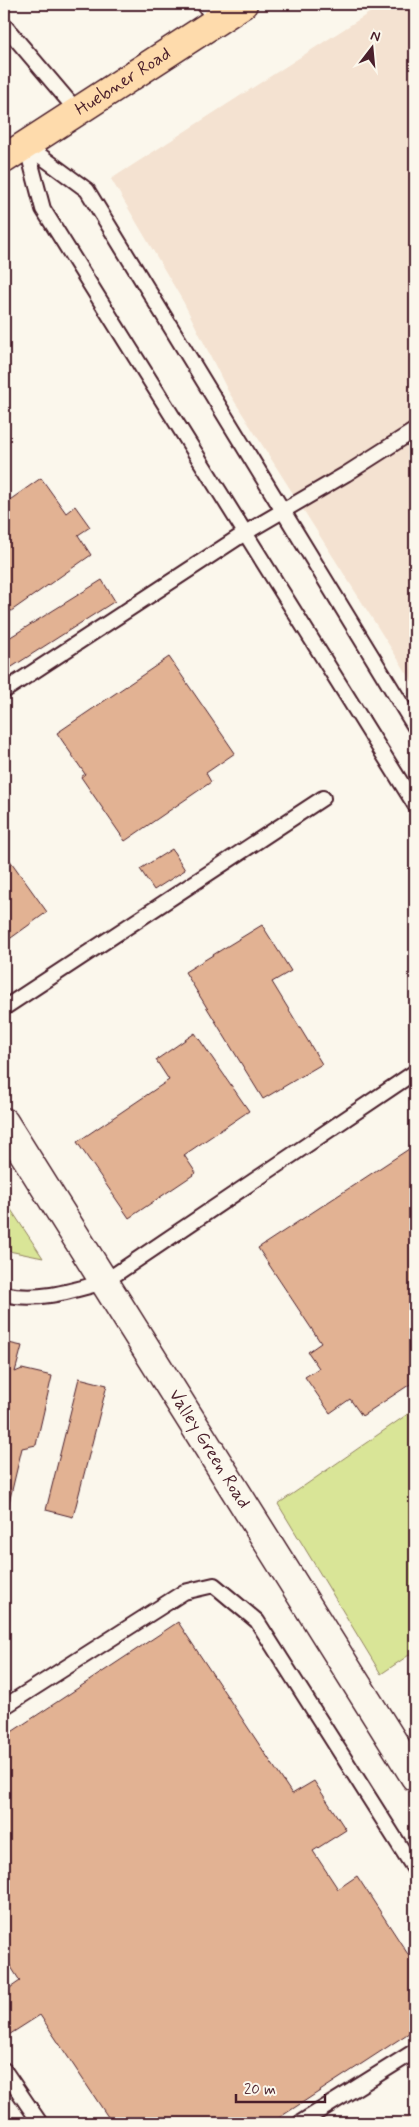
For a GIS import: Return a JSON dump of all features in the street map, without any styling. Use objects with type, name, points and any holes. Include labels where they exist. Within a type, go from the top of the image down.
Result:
[{"type":"main road","name":"Huebner Road","points":[[15,152],[77,111],[210,13],[244,4]]},
{"type":"street","name":"Valley Green Road","points":[[4,1122],[415,1777]]},
{"type":"lane","points":[[4,25],[77,111]]},
{"type":"lane","points":[[15,152],[87,190],[415,726]]},
{"type":"lane","points":[[15,152],[43,209],[415,805]]},
{"type":"lane","points":[[4,691],[244,533],[415,430]]},
{"type":"lane","points":[[4,1008],[248,850],[323,798]]},
{"type":"lane","points":[[4,1294],[16,1297],[60,1294],[104,1282],[415,1072]]},
{"type":"lane","points":[[4,1707],[184,1592],[214,1585],[257,1620],[415,1870]]},
{"type":"lane","points":[[300,2123],[415,2051]]},
{"type":"lane","points":[[4,2070],[40,2123]]},
{"type":"shaded area","points":[[383,4],[415,4],[415,686],[228,391],[184,303],[111,179]]},
{"type":"shaded area","points":[[415,2112],[415,2123],[394,2123]]},
{"type":"green space","points":[[4,1199],[43,1258],[4,1250]]},
{"type":"green space","points":[[415,1409],[415,1651],[381,1674],[278,1504]]},
{"type":"building","points":[[41,478],[66,513],[75,506],[90,527],[78,535],[91,555],[4,616],[4,504]]},
{"type":"building","points":[[102,580],[115,601],[4,672],[4,641]]},
{"type":"building","points":[[169,657],[235,753],[206,773],[211,782],[125,841],[81,777],[85,774],[57,733]]},
{"type":"building","points":[[172,849],[185,870],[154,890],[140,869]]},
{"type":"building","points":[[4,852],[47,912],[4,943]]},
{"type":"building","points":[[262,925],[291,971],[272,982],[322,1064],[263,1099],[185,972]]},
{"type":"building","points":[[195,1033],[249,1111],[184,1155],[196,1173],[129,1218],[77,1142],[169,1080],[156,1060]]},
{"type":"building","points":[[415,1145],[415,1381],[362,1416],[350,1399],[330,1413],[305,1377],[319,1368],[308,1352],[321,1343],[258,1248]]},
{"type":"building","points":[[4,1342],[22,1346],[15,1372],[22,1369],[52,1376],[36,1445],[22,1448],[4,1524]]},
{"type":"building","points":[[79,1378],[107,1385],[73,1517],[46,1510]]},
{"type":"building","points":[[178,1622],[292,1794],[314,1781],[346,1830],[313,1851],[338,1889],[357,1876],[415,1965],[415,2029],[271,2123],[112,2123],[40,2015],[4,2038],[4,1992],[20,1981],[4,1956],[4,1737]]}]
